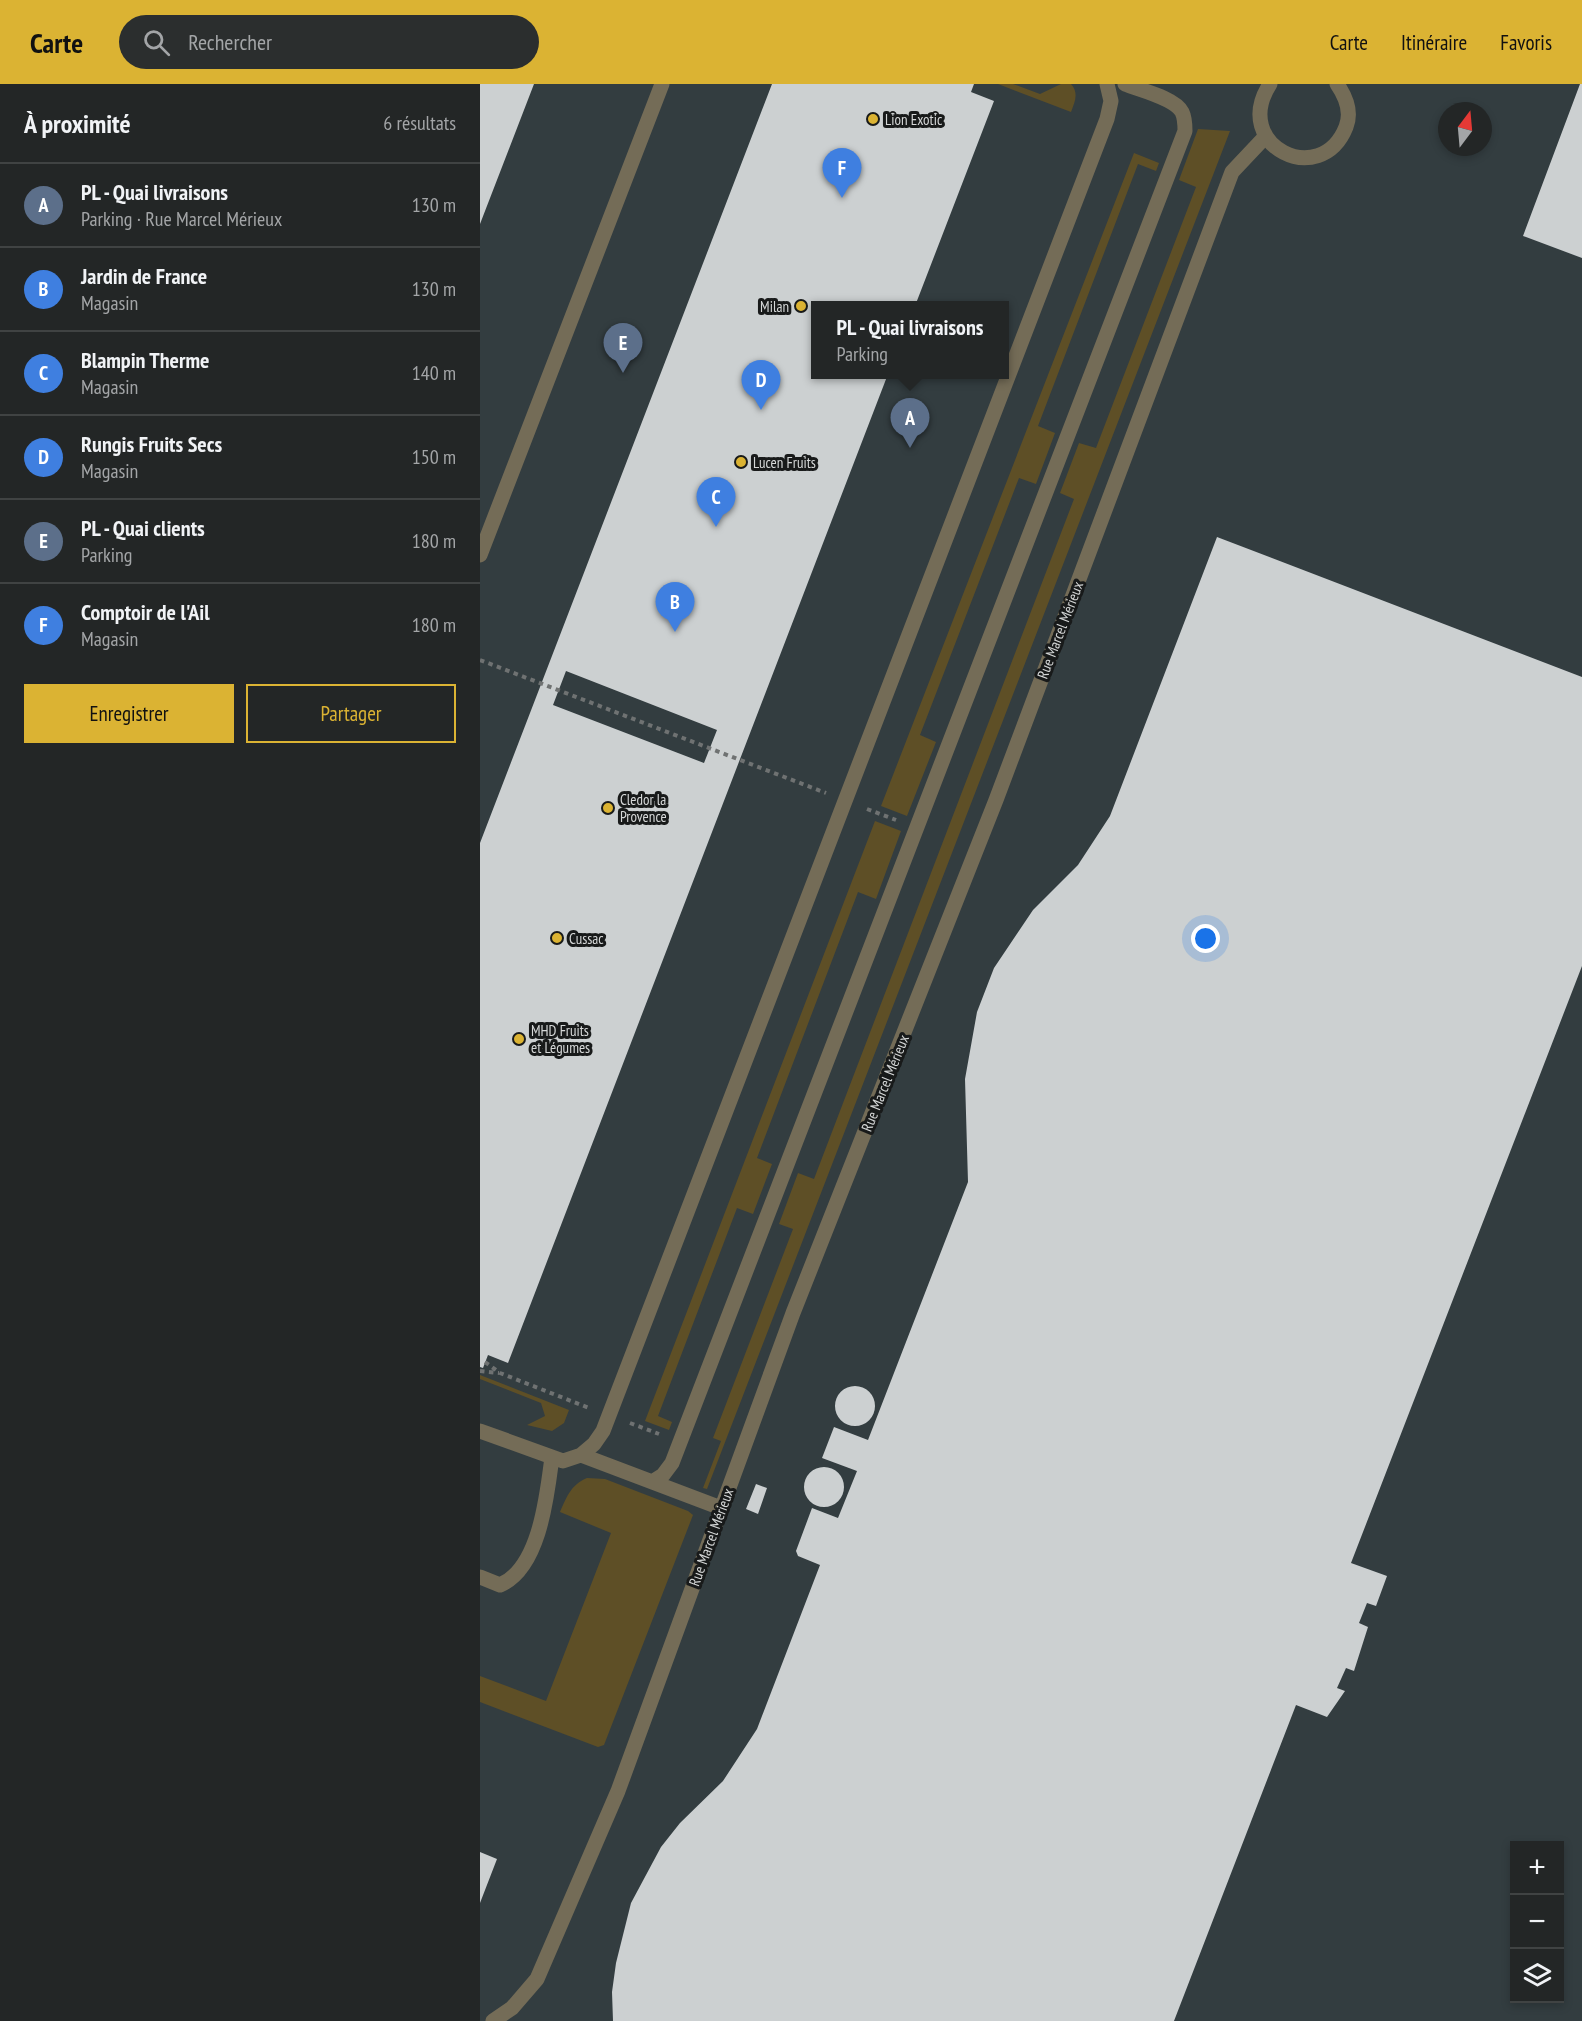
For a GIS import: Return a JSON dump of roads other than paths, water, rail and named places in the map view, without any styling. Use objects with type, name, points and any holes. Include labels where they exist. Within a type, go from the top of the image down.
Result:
[{"type":"street","points":[[480,555],[662,84]]},
{"type":"street","points":[[1009,374],[1107,119],[1111,102],[1107,84]]},
{"type":"street","points":[[652,1482],[663,1475],[672,1463],[1185,131],[1182,111],[1174,103],[1125,84]]},
{"type":"street","points":[[1270,84],[1263,95],[1259,109],[1260,123],[1265,137],[1275,148],[1289,156],[1304,158],[1318,156],[1332,148],[1342,137],[1347,123],[1348,108],[1344,94],[1337,84]]},
{"type":"street","name":"Rue Marcel Mérieux","points":[[493,2021],[512,2008],[537,1980],[618,1791],[793,1313],[996,800],[1232,172],[1265,137]]},
{"type":"street","points":[[480,1431],[563,1461],[580,1455],[594,1444],[603,1431],[1007,379]]},
{"type":"street","points":[[580,1455],[721,1508]]},
{"type":"street","points":[[480,1577],[501,1585],[512,1580],[529,1556],[545,1506],[552,1457]]},
{"type":"place","name":"Lion Exotic","points":[[873,119]]},
{"type":"place","name":"Comptoir de l'Ail","points":[[842,198]]},
{"type":"place","name":"Milan","points":[[801,306]]},
{"type":"place","name":"PL - Quai clients","points":[[623,373]]},
{"type":"place","name":"Rungis Fruits Secs","points":[[761,410]]},
{"type":"place","name":"PL - Quai livraisons","points":[[910,448]]},
{"type":"place","name":"Lucen Fruits","points":[[741,462]]},
{"type":"place","name":"Blampin Therme","points":[[716,527]]},
{"type":"place","name":"Jardin de France","points":[[675,632]]},
{"type":"place","name":"Cledor la Provence","points":[[608,808]]},
{"type":"place","name":"Cussac","points":[[557,938]]},
{"type":"place","name":"MHD Fruits et Légumes","points":[[519,1039]]}]
